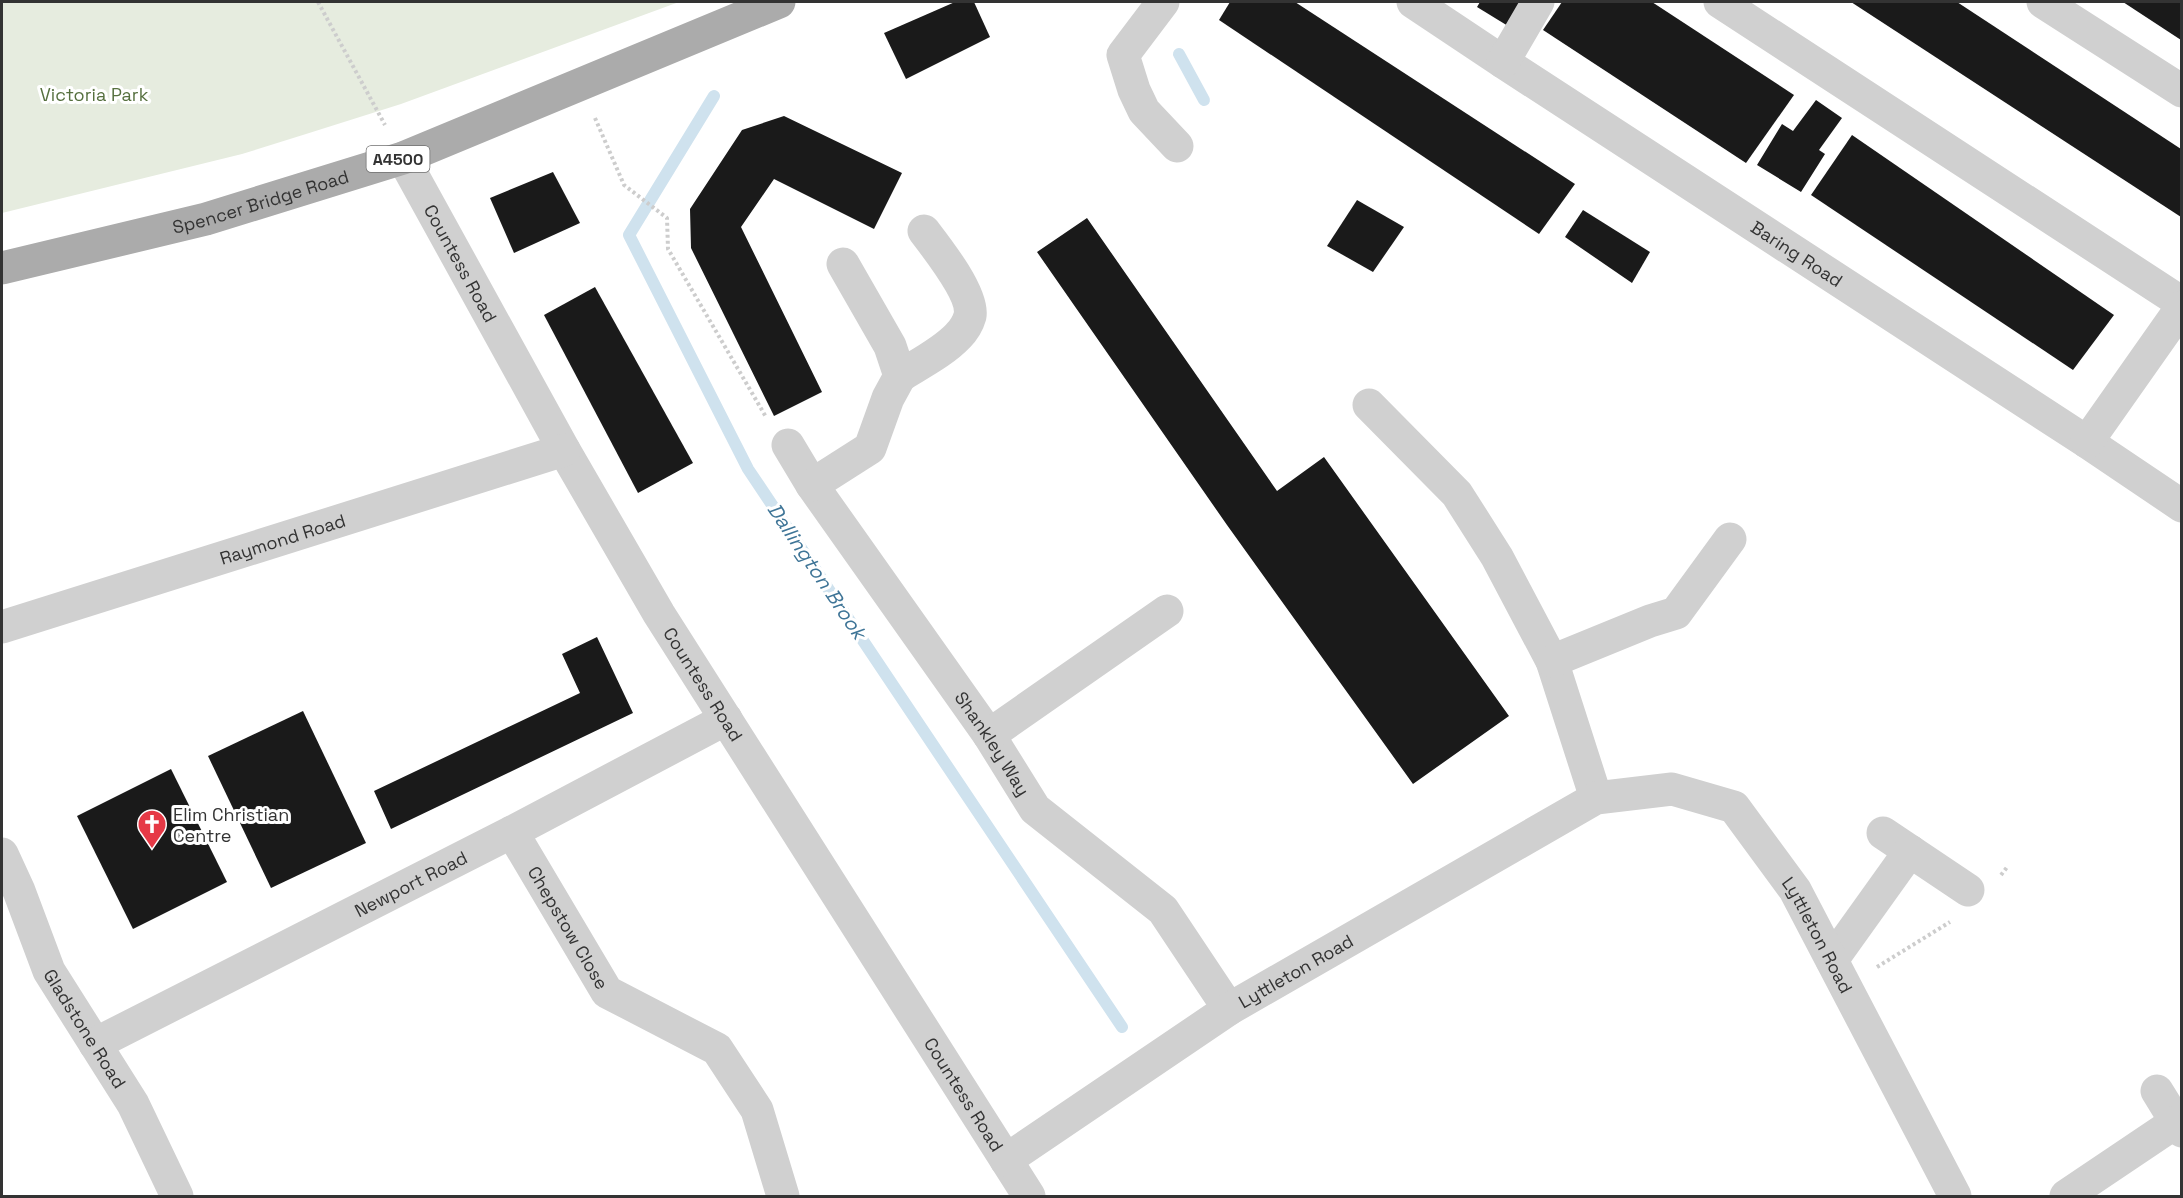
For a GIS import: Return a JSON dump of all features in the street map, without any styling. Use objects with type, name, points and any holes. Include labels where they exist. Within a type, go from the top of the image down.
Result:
[{"type":"main road","name":"Spencer Bridge Road","points":[[2,268],[206,219],[403,158],[773,3]]},
{"type":"street","points":[[1163,2],[1123,55],[1134,90],[1144,111],[1177,146]]},
{"type":"street","name":"Baring Road","points":[[1413,2],[2087,442],[2181,506]]},
{"type":"street","points":[[1503,62],[1538,2]]},
{"type":"street","points":[[1720,2],[2181,305],[2087,442]]},
{"type":"street","points":[[2043,2],[2181,91]]},
{"type":"street","name":"Countess Road","points":[[403,158],[564,450],[659,614],[1029,1197]]},
{"type":"street","points":[[812,485],[870,448],[888,399],[900,376],[957,338],[971,314],[966,295],[952,269],[924,231]]},
{"type":"street","points":[[843,264],[890,346],[900,376]]},
{"type":"street","points":[[1369,405],[1457,494],[1497,557],[1552,661],[1596,798]]},
{"type":"street","name":"Shankley Way","points":[[788,445],[812,485],[989,735],[1035,809],[1164,910],[1229,1009]]},
{"type":"street","name":"Raymond Road","points":[[2,627],[564,450]]},
{"type":"street","points":[[1552,661],[1650,621],[1676,613],[1730,539]]},
{"type":"street","points":[[989,735],[1167,611]]},
{"type":"street","name":"Newport Road","points":[[94,1044],[512,832],[726,719]]},
{"type":"street","name":"Lyttleton Road","points":[[1006,1160],[1229,1009],[1596,798],[1672,789],[1734,807],[1795,890],[1955,1197]]},
{"type":"street","name":"Chepstow Close","points":[[512,832],[607,992],[717,1049],[757,1110],[783,1197]]},
{"type":"street","points":[[1883,833],[1910,851],[1981,886]]},
{"type":"street","points":[[1839,973],[1910,851]]},
{"type":"street","name":"Gladstone Road","points":[[2,854],[19,891],[49,971],[133,1104],[177,1197]]},
{"type":"street","points":[[2066,1197],[2179,1127],[2157,1091]]},
{"type":"path","points":[[318,2],[403,158]]},
{"type":"path","points":[[580,85],[624,185],[667,218],[668,249],[778,438],[788,445]]},
{"type":"path","points":[[1981,886],[2008,866]]},
{"type":"path","points":[[1839,973],[1952,921]]},
{"type":"green space","name":"Victoria Park","points":[[2,2],[679,2],[401,104],[242,154],[2,213]]},
{"type":"building","points":[[955,2],[974,2],[990,37],[906,79],[884,33]]},
{"type":"building","points":[[1230,2],[1295,2],[1575,184],[1539,234],[1219,20]]},
{"type":"building","points":[[1480,2],[1525,2],[1508,26],[1477,7]]},
{"type":"building","points":[[1562,2],[1652,2],[1794,95],[1746,163],[1543,30]]},
{"type":"building","points":[[1851,2],[1957,2],[2181,149],[2181,217]]},
{"type":"building","points":[[2123,2],[2181,2],[2181,40]]},
{"type":"building","points":[[1816,100],[1842,118],[1819,150],[1825,154],[1801,192],[1757,165],[1782,124],[1793,131]]},
{"type":"building","points":[[784,116],[902,173],[874,229],[774,179],[741,227],[822,392],[774,416],[691,248],[690,209],[742,130]]},
{"type":"building","points":[[1852,135],[2114,315],[2073,370],[1811,195]]},
{"type":"building","points":[[553,172],[580,223],[514,253],[490,198]]},
{"type":"building","points":[[1357,200],[1404,227],[1373,272],[1327,246]]},
{"type":"building","points":[[1583,210],[1650,252],[1632,283],[1565,237]]},
{"type":"building","points":[[1087,218],[1277,491],[1324,457],[1509,716],[1413,784],[1227,525],[1037,252]]},
{"type":"building","points":[[595,287],[693,463],[638,493],[544,315]]},
{"type":"building","points":[[597,637],[633,713],[391,829],[374,791],[580,693],[562,654]]},
{"type":"building","points":[[303,711],[366,843],[271,888],[208,756]]},
{"type":"building","name":"Elim Christian Centre","points":[[171,769],[227,882],[133,929],[77,816]]},
{"type":"waterway","points":[[1179,54],[1204,100]]},
{"type":"waterway","name":"Dallington Brook","points":[[714,96],[629,235],[748,469],[1122,1027]]},
{"type":"place","name":"Elim Christian Centre","points":[[152,850]]}]
